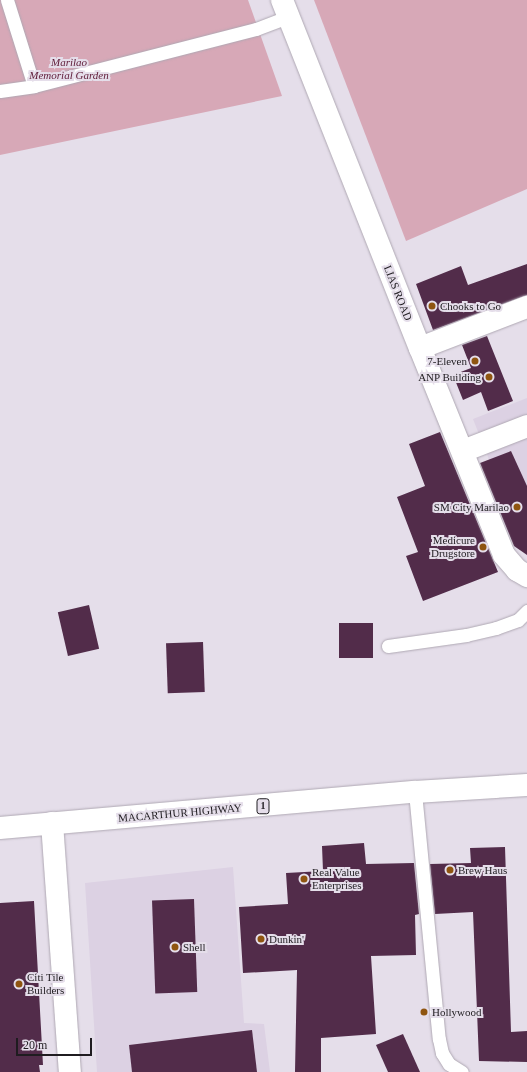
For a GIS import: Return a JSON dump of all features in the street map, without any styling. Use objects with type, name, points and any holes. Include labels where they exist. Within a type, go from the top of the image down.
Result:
[{"type":"main road","name":"LIAS ROAD","points":[[285,9],[504,555],[517,570],[527,576]]},
{"type":"main road","points":[[420,348],[527,307]]},
{"type":"main road","points":[[463,451],[527,426]]},
{"type":"main road","name":"MACARTHUR HIGHWAY","points":[[0,828],[415,792],[527,785]]},
{"type":"main road","points":[[52,823],[70,1072]]},
{"type":"lane","points":[[7,0],[34,86]]},
{"type":"lane","points":[[0,91],[34,86],[256,29],[285,9]]},
{"type":"lane","points":[[388,646],[466,635],[496,628],[518,620],[527,611]]},
{"type":"lane","points":[[415,792],[439,1039],[442,1052],[449,1064],[462,1072]]},
{"type":"shaded area","name":"SM City Marilao","points":[[527,398],[527,556],[473,419]]},
{"type":"shaded area","points":[[233,867],[244,1023],[264,1024],[270,1072],[97,1072],[85,883]]},
{"type":"green space","name":"Marilao Memorial Garden","points":[[0,0],[248,0],[282,96],[0,155]]},
{"type":"green space","points":[[314,0],[527,0],[527,189],[406,241]]},
{"type":"building","points":[[527,264],[527,295],[433,330],[416,284],[461,266],[468,285]]},
{"type":"building","name":"ANP Building","points":[[487,336],[513,401],[488,411],[481,392],[463,400],[453,375],[471,368],[462,345]]},
{"type":"building","points":[[440,432],[498,572],[423,601],[406,556],[418,552],[397,497],[425,486],[409,444]]},
{"type":"building","points":[[511,451],[527,486],[527,555],[514,546],[480,463]]},
{"type":"building","points":[[89,605],[99,649],[68,656],[58,612]]},
{"type":"building","points":[[339,623],[373,623],[373,658],[339,658]]},
{"type":"building","points":[[203,642],[205,692],[168,693],[166,643]]},
{"type":"building","points":[[364,843],[366,864],[414,863],[419,914],[415,915],[416,955],[371,956],[376,1034],[321,1038],[321,1072],[295,1072],[297,970],[243,973],[239,907],[288,904],[286,873],[323,871],[322,846]]},
{"type":"building","points":[[505,847],[511,1032],[527,1031],[527,1062],[479,1061],[473,912],[435,914],[430,864],[471,863],[470,848]]},
{"type":"building","name":"Shell","points":[[194,899],[197,992],[155,993],[152,900]]},
{"type":"building","name":"Citi Tile Builders","points":[[34,901],[43,1065],[39,1065],[40,1072],[0,1072],[0,903]]},
{"type":"building","points":[[252,1030],[257,1072],[132,1072],[129,1045]]},
{"type":"building","points":[[403,1034],[420,1072],[388,1072],[376,1045]]},
{"type":"place","name":"Chooks to Go","points":[[432,306]]},
{"type":"place","name":"7-Eleven","points":[[475,361]]},
{"type":"place","name":"ANP Building","points":[[489,377]]},
{"type":"place","name":"SM City Marilao","points":[[517,507]]},
{"type":"place","name":"Medicure Drugstore","points":[[483,547]]},
{"type":"place","name":"Brew Haus","points":[[450,870]]},
{"type":"place","name":"Real Value Enterprises","points":[[304,879]]},
{"type":"place","name":"Dunkin'","points":[[261,939]]},
{"type":"place","name":"Shell","points":[[175,947]]},
{"type":"place","name":"Citi Tile Builders","points":[[19,984]]},
{"type":"place","name":"Hollywood","points":[[424,1012]]}]
